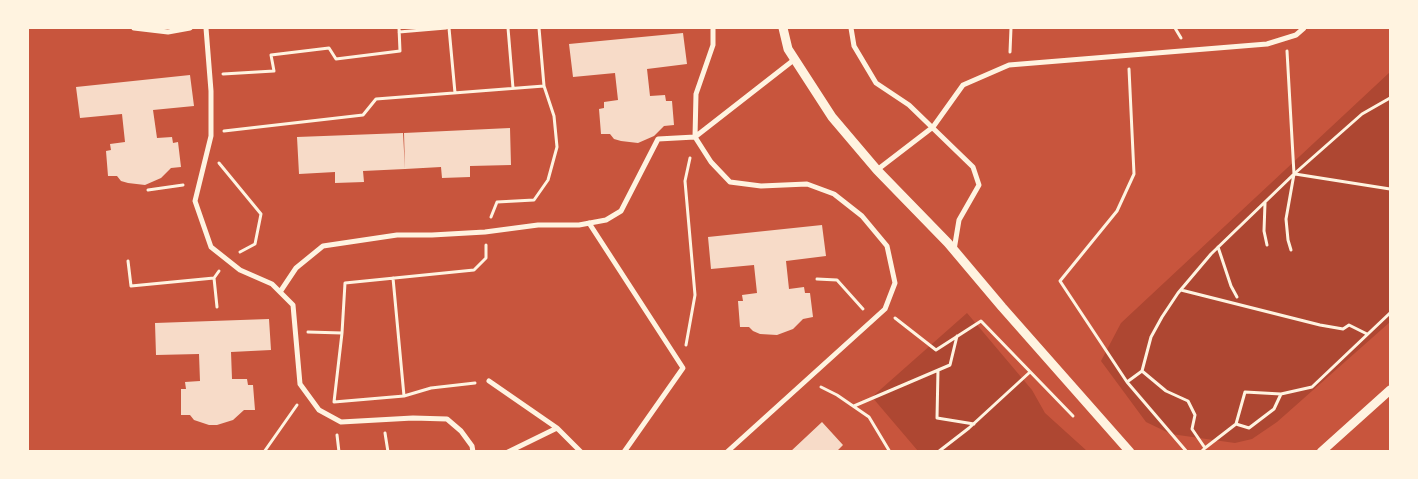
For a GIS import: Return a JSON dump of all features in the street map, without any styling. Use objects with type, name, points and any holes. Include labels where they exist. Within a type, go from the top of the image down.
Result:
[{"type":"street","points":[[134,28],[168,32],[190,28]]},
{"type":"street","points":[[206,28],[210,75],[211,132],[195,201],[211,247],[240,270],[272,284],[293,305],[300,384],[319,410],[341,422],[412,418],[447,419],[461,431],[472,446],[472,452]]},
{"type":"street","points":[[713,28],[713,45],[696,94],[695,137],[711,162],[730,182],[761,186],[807,184],[834,194],[862,216],[888,246],[895,283],[885,309],[727,452]]},
{"type":"street","points":[[783,28],[788,49],[832,117],[877,170],[954,250],[1130,452]]},
{"type":"street","points":[[852,28],[854,46],[876,82],[908,105],[973,167],[979,185],[959,220],[954,250]]},
{"type":"street","points":[[877,170],[933,127],[963,84],[1009,65],[1267,44],[1296,35],[1304,28]]},
{"type":"street","points":[[280,292],[296,268],[323,246],[397,235],[486,232],[538,225],[589,224],[606,220],[621,211],[658,139],[695,137],[795,60]]},
{"type":"street","points":[[589,224],[682,368],[624,452]]},
{"type":"street","points":[[489,381],[557,428],[581,452]]},
{"type":"street","points":[[1321,452],[1390,390]]},
{"type":"street","points":[[508,452],[557,428]]},
{"type":"path","points":[[210,75],[274,71],[271,55],[329,48],[336,59],[400,52],[399,30],[447,28],[455,93]]},
{"type":"path","points":[[508,28],[513,88]]},
{"type":"path","points":[[489,381],[431,388],[404,396],[334,402],[342,333],[345,283],[474,270],[486,258],[486,232],[497,202],[534,200],[548,180],[557,147],[554,116],[544,86],[539,28]]},
{"type":"path","points":[[1009,65],[1011,28]]},
{"type":"path","points":[[1286,38],[1294,174],[1286,220],[1291,250]]},
{"type":"path","points":[[1128,56],[1134,174],[1117,212],[1060,281],[1127,382],[1187,452]]},
{"type":"path","points":[[211,132],[362,115],[376,99],[544,86]]},
{"type":"path","points":[[1127,382],[1142,371],[1152,337],[1162,317],[1181,290],[1218,247],[1294,174],[1362,114],[1390,98]]},
{"type":"path","points":[[682,368],[695,296],[685,181],[695,137]]},
{"type":"path","points":[[208,149],[261,214],[255,244],[226,260],[214,278],[217,307]]},
{"type":"path","points":[[1294,174],[1390,189]]},
{"type":"path","points":[[148,190],[199,182]]},
{"type":"path","points":[[1265,203],[1264,231],[1267,245]]},
{"type":"path","points":[[1218,247],[1231,286],[1237,297]]},
{"type":"path","points":[[128,261],[131,286],[214,278]]},
{"type":"path","points":[[393,278],[404,396]]},
{"type":"path","points":[[817,279],[837,280],[873,320]]},
{"type":"path","points":[[1181,290],[1320,325],[1342,329],[1348,325],[1367,334]]},
{"type":"path","points":[[885,309],[936,350],[981,321],[1076,418]]},
{"type":"path","points":[[1142,371],[1166,391],[1188,401],[1195,414],[1192,429],[1203,450],[1236,424],[1245,392],[1281,394],[1312,387],[1390,313]]},
{"type":"path","points":[[295,332],[342,333]]},
{"type":"path","points":[[854,406],[950,365],[957,336]]},
{"type":"path","points":[[938,370],[937,418],[974,424]]},
{"type":"path","points":[[938,452],[974,424],[1030,372]]},
{"type":"path","points":[[807,380],[837,395],[870,417],[890,452]]},
{"type":"path","points":[[264,452],[306,393]]},
{"type":"path","points":[[1236,424],[1249,428],[1274,409],[1281,394]]},
{"type":"shaded area","points":[[1390,72],[1390,322],[1277,422],[1252,439],[1235,443],[1171,434],[1146,422],[1101,361],[1121,323]]},
{"type":"shaded area","points":[[967,313],[1032,390],[1045,413],[1087,451],[918,451],[872,397]]},
{"type":"building","points":[[683,33],[687,64],[647,69],[650,96],[665,95],[666,101],[672,101],[674,125],[664,126],[654,136],[638,143],[614,139],[610,134],[601,134],[599,109],[604,108],[604,102],[618,100],[615,73],[573,77],[569,44]]},
{"type":"building","points":[[190,75],[194,106],[153,110],[157,138],[172,137],[173,143],[178,142],[181,167],[171,168],[161,178],[145,185],[121,181],[117,176],[108,176],[106,151],[111,150],[110,144],[125,142],[122,114],[80,118],[76,87]]},
{"type":"building","points":[[510,128],[511,165],[470,166],[470,177],[442,178],[441,167],[405,169],[404,133]]},
{"type":"building","points":[[403,133],[405,169],[363,171],[364,182],[335,183],[335,172],[299,174],[297,137]]},
{"type":"building","points":[[822,225],[826,256],[786,261],[789,289],[804,287],[805,293],[810,293],[813,317],[803,319],[793,329],[777,335],[760,334],[749,327],[740,327],[738,301],[743,301],[742,295],[757,293],[754,265],[711,269],[708,237]]},
{"type":"building","points":[[269,319],[271,350],[231,352],[232,379],[247,379],[248,385],[253,385],[255,410],[244,410],[233,420],[217,425],[209,425],[194,420],[190,415],[181,415],[181,389],[186,389],[185,382],[200,381],[199,354],[156,355],[155,323]]},
{"type":"building","points":[[822,422],[843,445],[836,452],[790,452]]}]
